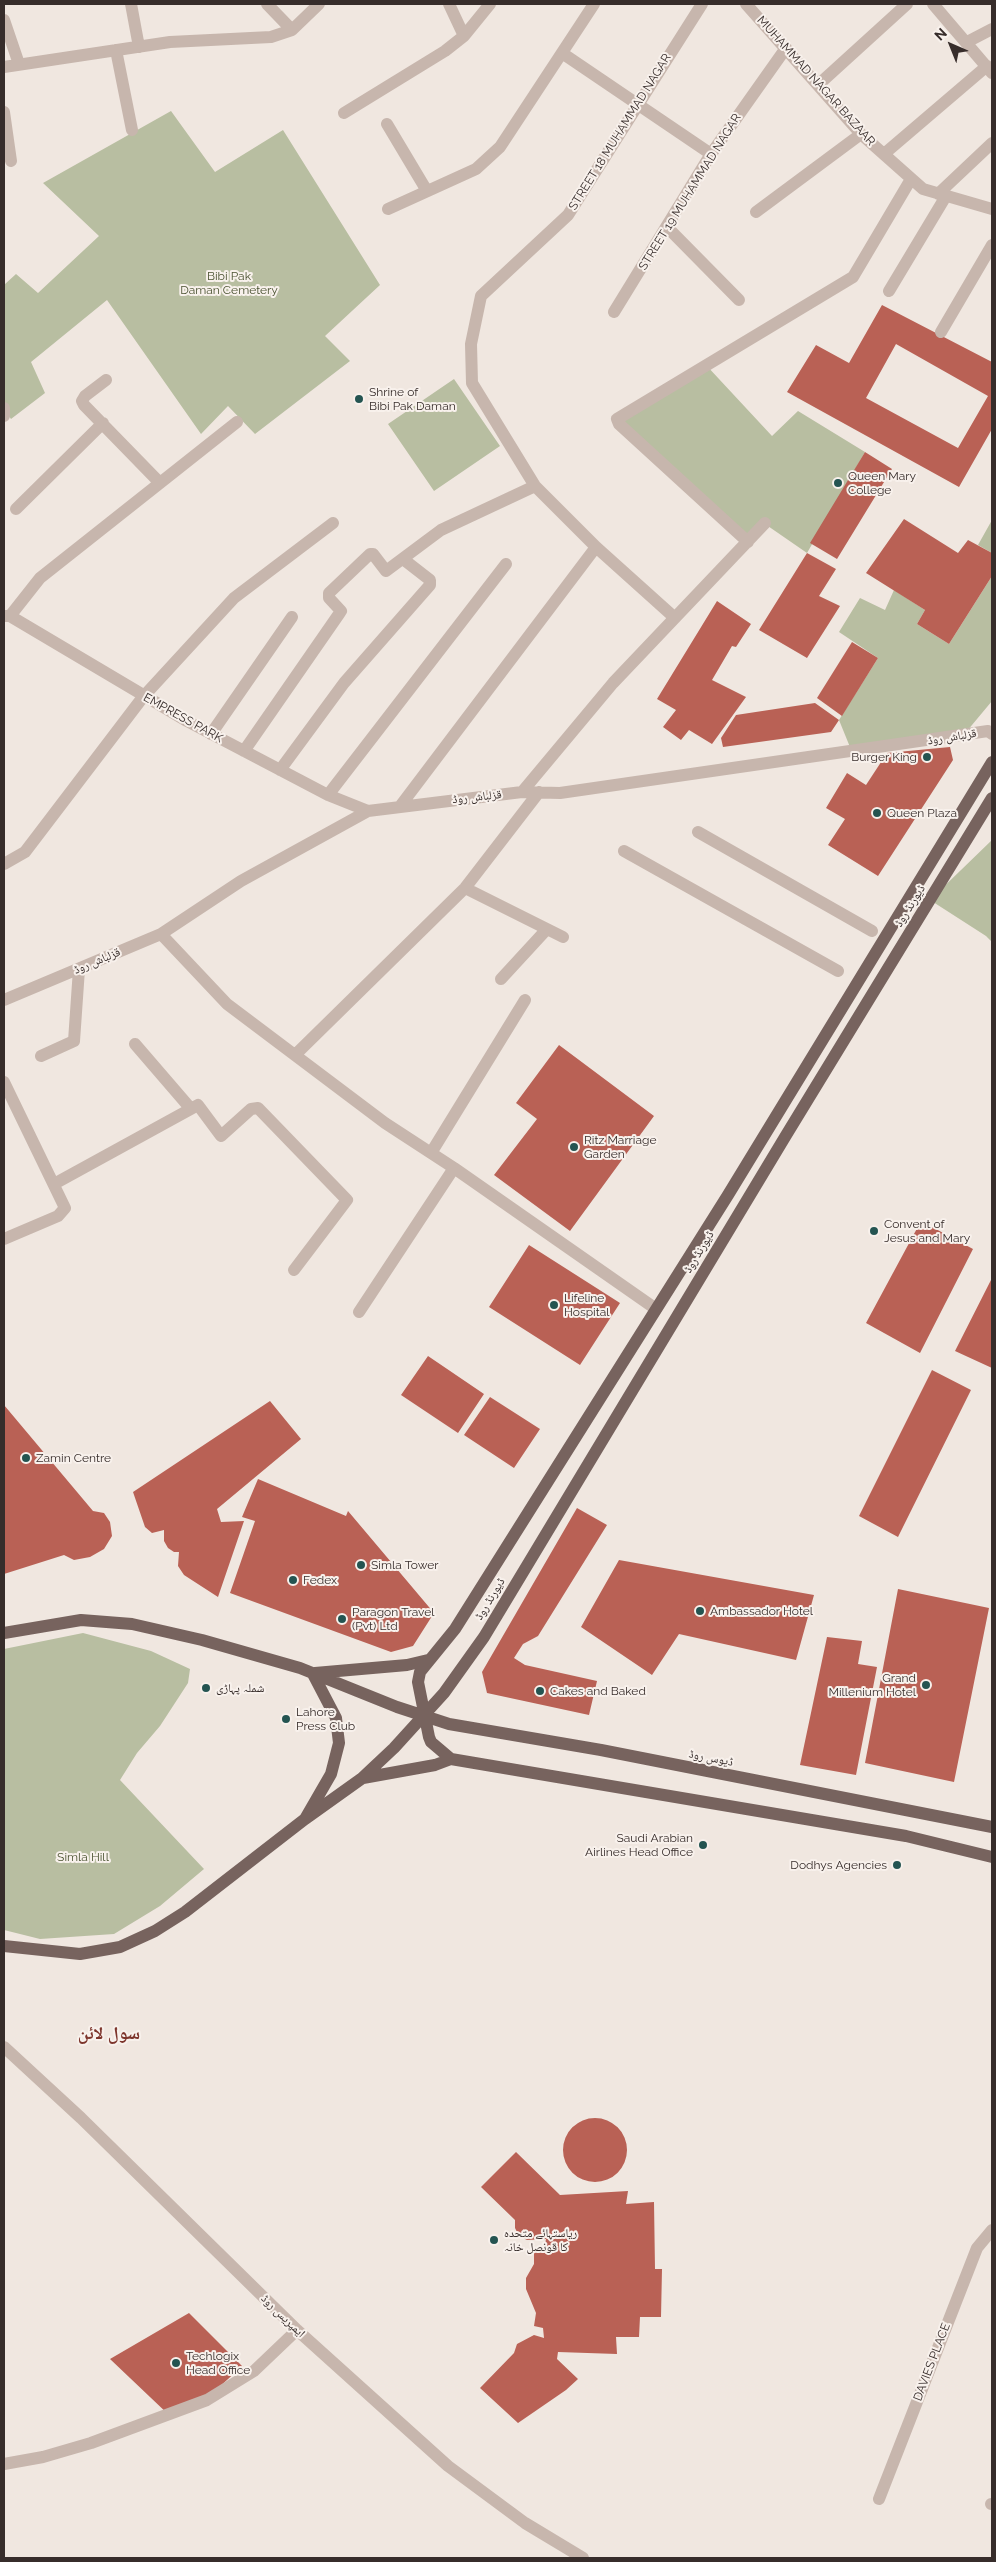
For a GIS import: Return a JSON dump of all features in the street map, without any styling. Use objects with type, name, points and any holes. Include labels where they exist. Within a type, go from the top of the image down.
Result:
[{"type":"main road","name":"ڈیورنڈ روڈ","points":[[423,1716],[418,1682],[420,1672],[455,1629],[656,1309],[992,762]]},
{"type":"main road","name":"ڈیورنڈ روڈ","points":[[305,1818],[361,1779],[394,1748],[444,1693],[484,1637],[784,1137],[992,798]]},
{"type":"main road","points":[[4,1633],[81,1620],[132,1624],[202,1640],[312,1674],[406,1665],[428,1660]]},
{"type":"main road","name":"ڈیوس روڈ","points":[[312,1674],[449,1724],[601,1750],[992,1827]]},
{"type":"main road","points":[[4,1946],[80,1954],[120,1947],[155,1931],[185,1912],[305,1818],[330,1774],[339,1743],[336,1718],[312,1674]]},
{"type":"main road","points":[[423,1716],[431,1742],[451,1759]]},
{"type":"main road","points":[[361,1779],[435,1765],[451,1759],[906,1836],[992,1857]]},
{"type":"street","points":[[131,4],[139,47]]},
{"type":"street","points":[[267,4],[292,30]]},
{"type":"street","points":[[4,67],[170,42],[271,37],[292,30],[318,4]]},
{"type":"street","points":[[449,4],[464,36]]},
{"type":"street","points":[[344,113],[432,60],[464,36],[490,4]]},
{"type":"street","points":[[388,209],[476,169],[500,147],[594,4]]},
{"type":"street","name":"STREET 18 MUHAMMAD NAGAR","points":[[535,486],[471,380],[471,341],[484,292],[568,214],[702,4]]},
{"type":"street","name":"MUHAMMAD NAGAR BAZAAR","points":[[746,4],[861,134],[911,179],[924,189],[992,209]]},
{"type":"street","points":[[818,85],[907,4]]},
{"type":"street","points":[[884,154],[990,69],[933,4]]},
{"type":"street","points":[[4,20],[19,64]]},
{"type":"street","points":[[967,42],[992,29]]},
{"type":"street","name":"STREET 19 MUHAMMAD NAGAR","points":[[614,312],[711,154],[786,48]]},
{"type":"street","points":[[116,50],[132,130]]},
{"type":"street","points":[[562,53],[711,154]]},
{"type":"street","points":[[4,112],[11,161]]},
{"type":"street","points":[[387,124],[427,191]]},
{"type":"street","points":[[756,212],[861,134]]},
{"type":"street","points":[[889,291],[942,195],[992,142]]},
{"type":"street","points":[[748,542],[619,424],[617,419],[853,277],[911,179]]},
{"type":"street","points":[[667,227],[739,300]]},
{"type":"street","points":[[941,332],[992,245]]},
{"type":"street","points":[[106,380],[82,401],[160,482]]},
{"type":"street","points":[[4,408],[4,416]]},
{"type":"street","points":[[7,616],[40,578],[237,422]]},
{"type":"street","points":[[16,510],[103,423]]},
{"type":"street","points":[[244,751],[341,611],[329,598],[329,593],[372,553],[386,571],[441,530],[535,486],[596,547],[675,618]]},
{"type":"street","points":[[4,864],[25,852],[143,697],[234,598],[333,523]]},
{"type":"street","points":[[522,792],[613,683],[765,524]]},
{"type":"street","points":[[401,806],[596,547]]},
{"type":"street","points":[[280,770],[344,683],[430,585],[430,580],[403,559]]},
{"type":"street","points":[[328,795],[506,564]]},
{"type":"street","name":"EMPRESS PARK","points":[[7,616],[143,697],[211,734],[328,795],[368,812]]},
{"type":"street","points":[[211,734],[292,617]]},
{"type":"street","name":"قزلباش روڈ","points":[[4,1000],[161,934],[241,881],[368,812],[401,806],[522,792],[560,793],[988,731],[992,734]]},
{"type":"street","points":[[295,1055],[465,888],[539,792]]},
{"type":"street","points":[[698,832],[872,931]]},
{"type":"street","points":[[624,851],[838,972]]},
{"type":"street","points":[[465,888],[563,937]]},
{"type":"street","points":[[501,979],[547,929]]},
{"type":"street","points":[[161,934],[227,1004],[386,1123],[454,1168],[656,1309]]},
{"type":"street","points":[[41,1056],[74,1041],[79,969]]},
{"type":"street","points":[[431,1153],[525,1000]]},
{"type":"street","points":[[134,1044],[191,1109]]},
{"type":"street","points":[[4,1082],[65,1208],[58,1216],[4,1238]]},
{"type":"street","points":[[54,1184],[198,1105],[202,1108],[220,1136],[251,1109],[258,1108],[347,1200],[294,1270]]},
{"type":"street","points":[[359,1312],[454,1168]]},
{"type":"street","name":"ایمپریس روڈ","points":[[4,2047],[81,2118],[296,2330],[448,2466],[525,2523],[583,2558]]},
{"type":"street","name":"DAVIES PLACE","points":[[879,2499],[977,2248],[992,2230]]},
{"type":"street","points":[[4,2464],[43,2457],[92,2443],[207,2400],[254,2371],[296,2330]]},
{"type":"green space","name":"Bibi Pak Daman Cemetery","points":[[171,111],[215,172],[283,130],[380,285],[325,336],[350,361],[255,434],[228,406],[201,434],[107,300],[31,362],[45,393],[11,419],[4,409],[4,285],[16,274],[38,293],[99,236],[43,183]]},
{"type":"green space","points":[[706,365],[772,436],[798,411],[865,452],[807,553],[765,524],[748,542],[619,424]]},
{"type":"green space","points":[[454,379],[500,446],[434,491],[388,424]]},
{"type":"green space","points":[[992,520],[992,553],[978,545]]},
{"type":"green space","points":[[992,576],[992,701],[962,737],[852,752],[839,720],[878,658],[839,632],[860,598],[885,610],[894,590],[925,610],[917,624],[949,644]]},
{"type":"green space","points":[[992,840],[992,942],[986,936],[930,900]]},
{"type":"green space","name":"Simla Hill","points":[[83,1633],[151,1651],[190,1669],[188,1683],[160,1726],[137,1753],[120,1780],[204,1869],[160,1906],[114,1934],[40,1939],[4,1930],[4,1649]]},
{"type":"building","points":[[882,305],[992,362],[992,429],[959,487],[787,392],[816,345],[849,363]],"holes":[[[896,344],[988,396],[958,448],[866,398]]]},
{"type":"building","points":[[865,452],[892,469],[837,559],[810,543]]},
{"type":"building","points":[[904,519],[958,553],[968,540],[992,553],[992,576],[949,644],[917,624],[925,610],[866,573]]},
{"type":"building","points":[[807,553],[836,569],[819,596],[840,606],[807,658],[759,630]]},
{"type":"building","points":[[717,601],[751,624],[736,647],[732,646],[712,680],[746,697],[712,744],[689,730],[681,740],[663,727],[676,710],[657,699]]},
{"type":"building","points":[[852,642],[878,658],[842,716],[817,698]]},
{"type":"building","points":[[815,703],[839,720],[831,732],[723,747],[721,738],[736,715]]},
{"type":"building","name":"Queen Plaza","points":[[950,747],[953,760],[878,876],[828,845],[845,819],[826,808],[847,773],[866,785],[887,753]]},
{"type":"building","name":"Ritz Marriage Garden","points":[[559,1045],[654,1116],[570,1231],[494,1175],[537,1119],[516,1103]]},
{"type":"building","points":[[921,1221],[973,1249],[920,1353],[866,1323]]},
{"type":"building","name":"Lifeline Hospital","points":[[529,1245],[620,1303],[580,1365],[489,1307]]},
{"type":"building","points":[[992,1278],[992,1368],[955,1351]]},
{"type":"building","points":[[428,1356],[484,1394],[458,1433],[401,1395]]},
{"type":"building","points":[[932,1370],[971,1390],[898,1537],[859,1516]]},
{"type":"building","points":[[490,1397],[540,1429],[514,1468],[464,1435]]},
{"type":"building","points":[[270,1401],[301,1439],[217,1509],[221,1522],[244,1521],[218,1597],[184,1575],[178,1566],[179,1552],[174,1552],[168,1548],[164,1541],[164,1530],[152,1533],[145,1527],[133,1492]]},
{"type":"building","name":"Zamin Centre","points":[[4,1405],[93,1511],[104,1513],[110,1522],[112,1536],[104,1549],[90,1557],[74,1560],[64,1555],[4,1574]]},
{"type":"building","points":[[258,1479],[346,1516],[348,1511],[434,1613],[413,1646],[391,1652],[230,1593],[255,1521],[242,1517]]},
{"type":"building","points":[[577,1508],[607,1525],[538,1636],[523,1644],[514,1658],[525,1665],[597,1681],[589,1715],[487,1693],[482,1672]]},
{"type":"building","name":"Ambassador Hotel","points":[[619,1560],[814,1595],[796,1660],[679,1634],[652,1675],[581,1627]]},
{"type":"building","name":"Grand Millenium Hotel","points":[[898,1589],[989,1608],[954,1782],[865,1763]]},
{"type":"building","points":[[827,1637],[862,1641],[858,1664],[877,1667],[856,1775],[800,1765]]},
{"type":"building","points":[[595,2118],[613,2124],[621,2132],[627,2150],[621,2168],[613,2176],[595,2182],[577,2176],[569,2168],[563,2150],[569,2132],[577,2124]]},
{"type":"building","points":[[516,2152],[560,2195],[628,2191],[626,2204],[654,2202],[655,2269],[662,2269],[661,2317],[640,2317],[639,2337],[616,2337],[617,2354],[558,2352],[557,2359],[578,2379],[566,2390],[518,2423],[480,2388],[514,2353],[517,2344],[534,2335],[544,2338],[543,2328],[534,2326],[536,2313],[526,2289],[526,2278],[534,2264],[534,2249],[544,2249],[546,2239],[527,2240],[519,2236],[515,2228],[515,2220],[481,2187]]},
{"type":"building","name":"Techlogix Head Office","points":[[189,2313],[242,2366],[198,2407],[170,2416],[110,2359]]},
{"type":"place","name":"Shrine of Bibi Pak Daman","points":[[359,399]]},
{"type":"place","name":"Queen Mary College","points":[[838,483]]},
{"type":"place","name":"Burger King","points":[[927,757]]},
{"type":"place","name":"Queen Plaza","points":[[877,813]]},
{"type":"place","name":"Ritz Marriage Garden","points":[[574,1147]]},
{"type":"place","name":"Convent of Jesus and Mary","points":[[874,1231]]},
{"type":"place","name":"Lifeline Hospital","points":[[554,1305]]},
{"type":"place","name":"Zamin Centre","points":[[26,1458]]},
{"type":"place","name":"Simla Tower","points":[[361,1565]]},
{"type":"place","name":"Fedex","points":[[293,1580]]},
{"type":"place","name":"Ambassador Hotel","points":[[700,1611]]},
{"type":"place","name":"Paragon Travel (Pvt) Ltd","points":[[342,1619]]},
{"type":"place","name":"Grand Millenium Hotel","points":[[926,1685]]},
{"type":"place","name":"شملہ پہاڑی","points":[[206,1688]]},
{"type":"place","name":"Cakes and Baked","points":[[540,1691]]},
{"type":"place","name":"Lahore Press Club","points":[[286,1719]]},
{"type":"place","name":"Saudi Arabian Airlines Head Office","points":[[703,1845]]},
{"type":"place","name":"Dodhys Agencies","points":[[897,1865]]},
{"type":"place","name":"ریاستہائے متحدہ کا قونصل خانہ","points":[[494,2240]]},
{"type":"place","name":"Techlogix Head Office","points":[[176,2363]]},
{"type":"district","name":"سول لائن","points":[[109,2034]]}]
